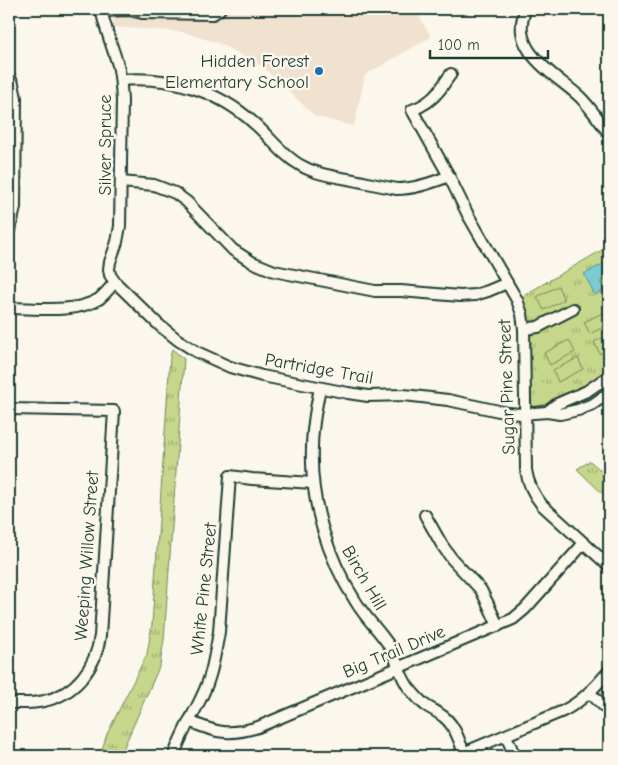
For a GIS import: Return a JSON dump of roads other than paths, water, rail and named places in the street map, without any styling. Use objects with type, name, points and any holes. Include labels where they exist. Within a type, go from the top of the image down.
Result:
[{"type":"street","points":[[101,10],[131,9],[142,13],[213,14],[220,9]]},
{"type":"street","points":[[526,9],[521,25],[523,38],[528,50],[538,62],[581,98],[609,134]]},
{"type":"street","name":"Silver Spruce","points":[[101,10],[121,80],[120,226],[109,269],[110,275],[115,282]]},
{"type":"street","name":"Sugar Pine Street","points":[[451,74],[431,100],[421,107],[412,110],[507,283],[522,314],[524,329],[527,480],[533,494],[542,505],[609,566]]},
{"type":"street","points":[[9,76],[16,98],[15,207],[9,230]]},
{"type":"street","points":[[121,80],[138,78],[157,79],[184,85],[210,94],[242,112],[292,160],[312,172],[397,189],[417,187],[449,176]]},
{"type":"street","points":[[121,182],[154,185],[175,194],[187,202],[233,250],[252,262],[274,271],[375,291],[401,291],[460,296],[475,295],[507,283]]},
{"type":"street","points":[[9,308],[62,309],[83,306],[98,299],[115,282]]},
{"type":"street","name":"Partridge Trail","points":[[115,282],[159,325],[178,340],[230,367],[262,376],[368,396],[404,395],[448,400],[508,413],[525,414],[547,412],[560,414],[578,410],[608,396]]},
{"type":"street","points":[[524,329],[538,327],[573,309]]},
{"type":"street","name":"Partridge Trail","points":[[547,412],[557,404],[587,391],[609,376]]},
{"type":"street","points":[[598,384],[608,396]]},
{"type":"street","name":"Birch Hill","points":[[320,388],[312,441],[313,483],[321,524],[330,551],[341,577],[356,602],[390,646],[408,687],[419,700],[444,717],[454,729],[460,754]]},
{"type":"street","name":"Weeping Willow Street","points":[[9,409],[114,411],[100,636],[95,658],[83,678],[60,696],[46,701],[9,703]]},
{"type":"street","name":"White Pine Street","points":[[174,756],[203,696],[210,675],[219,632],[230,476],[313,483]]},
{"type":"street","points":[[425,515],[452,559],[481,590],[498,626]]},
{"type":"street","name":"Big Trail Drive","points":[[190,721],[214,731],[229,733],[258,727],[498,626],[513,619],[525,609],[584,544]]},
{"type":"street","points":[[460,754],[563,712],[576,704],[609,671]]},
{"type":"street","points":[[589,692],[609,711]]},
{"type":"street","points":[[506,736],[515,756]]},
{"type":"water","points":[[609,261],[609,277],[600,282],[604,290],[595,295],[584,274]]},
{"type":"place","name":"Hidden Forest Elementary School","points":[[319,71]]}]
